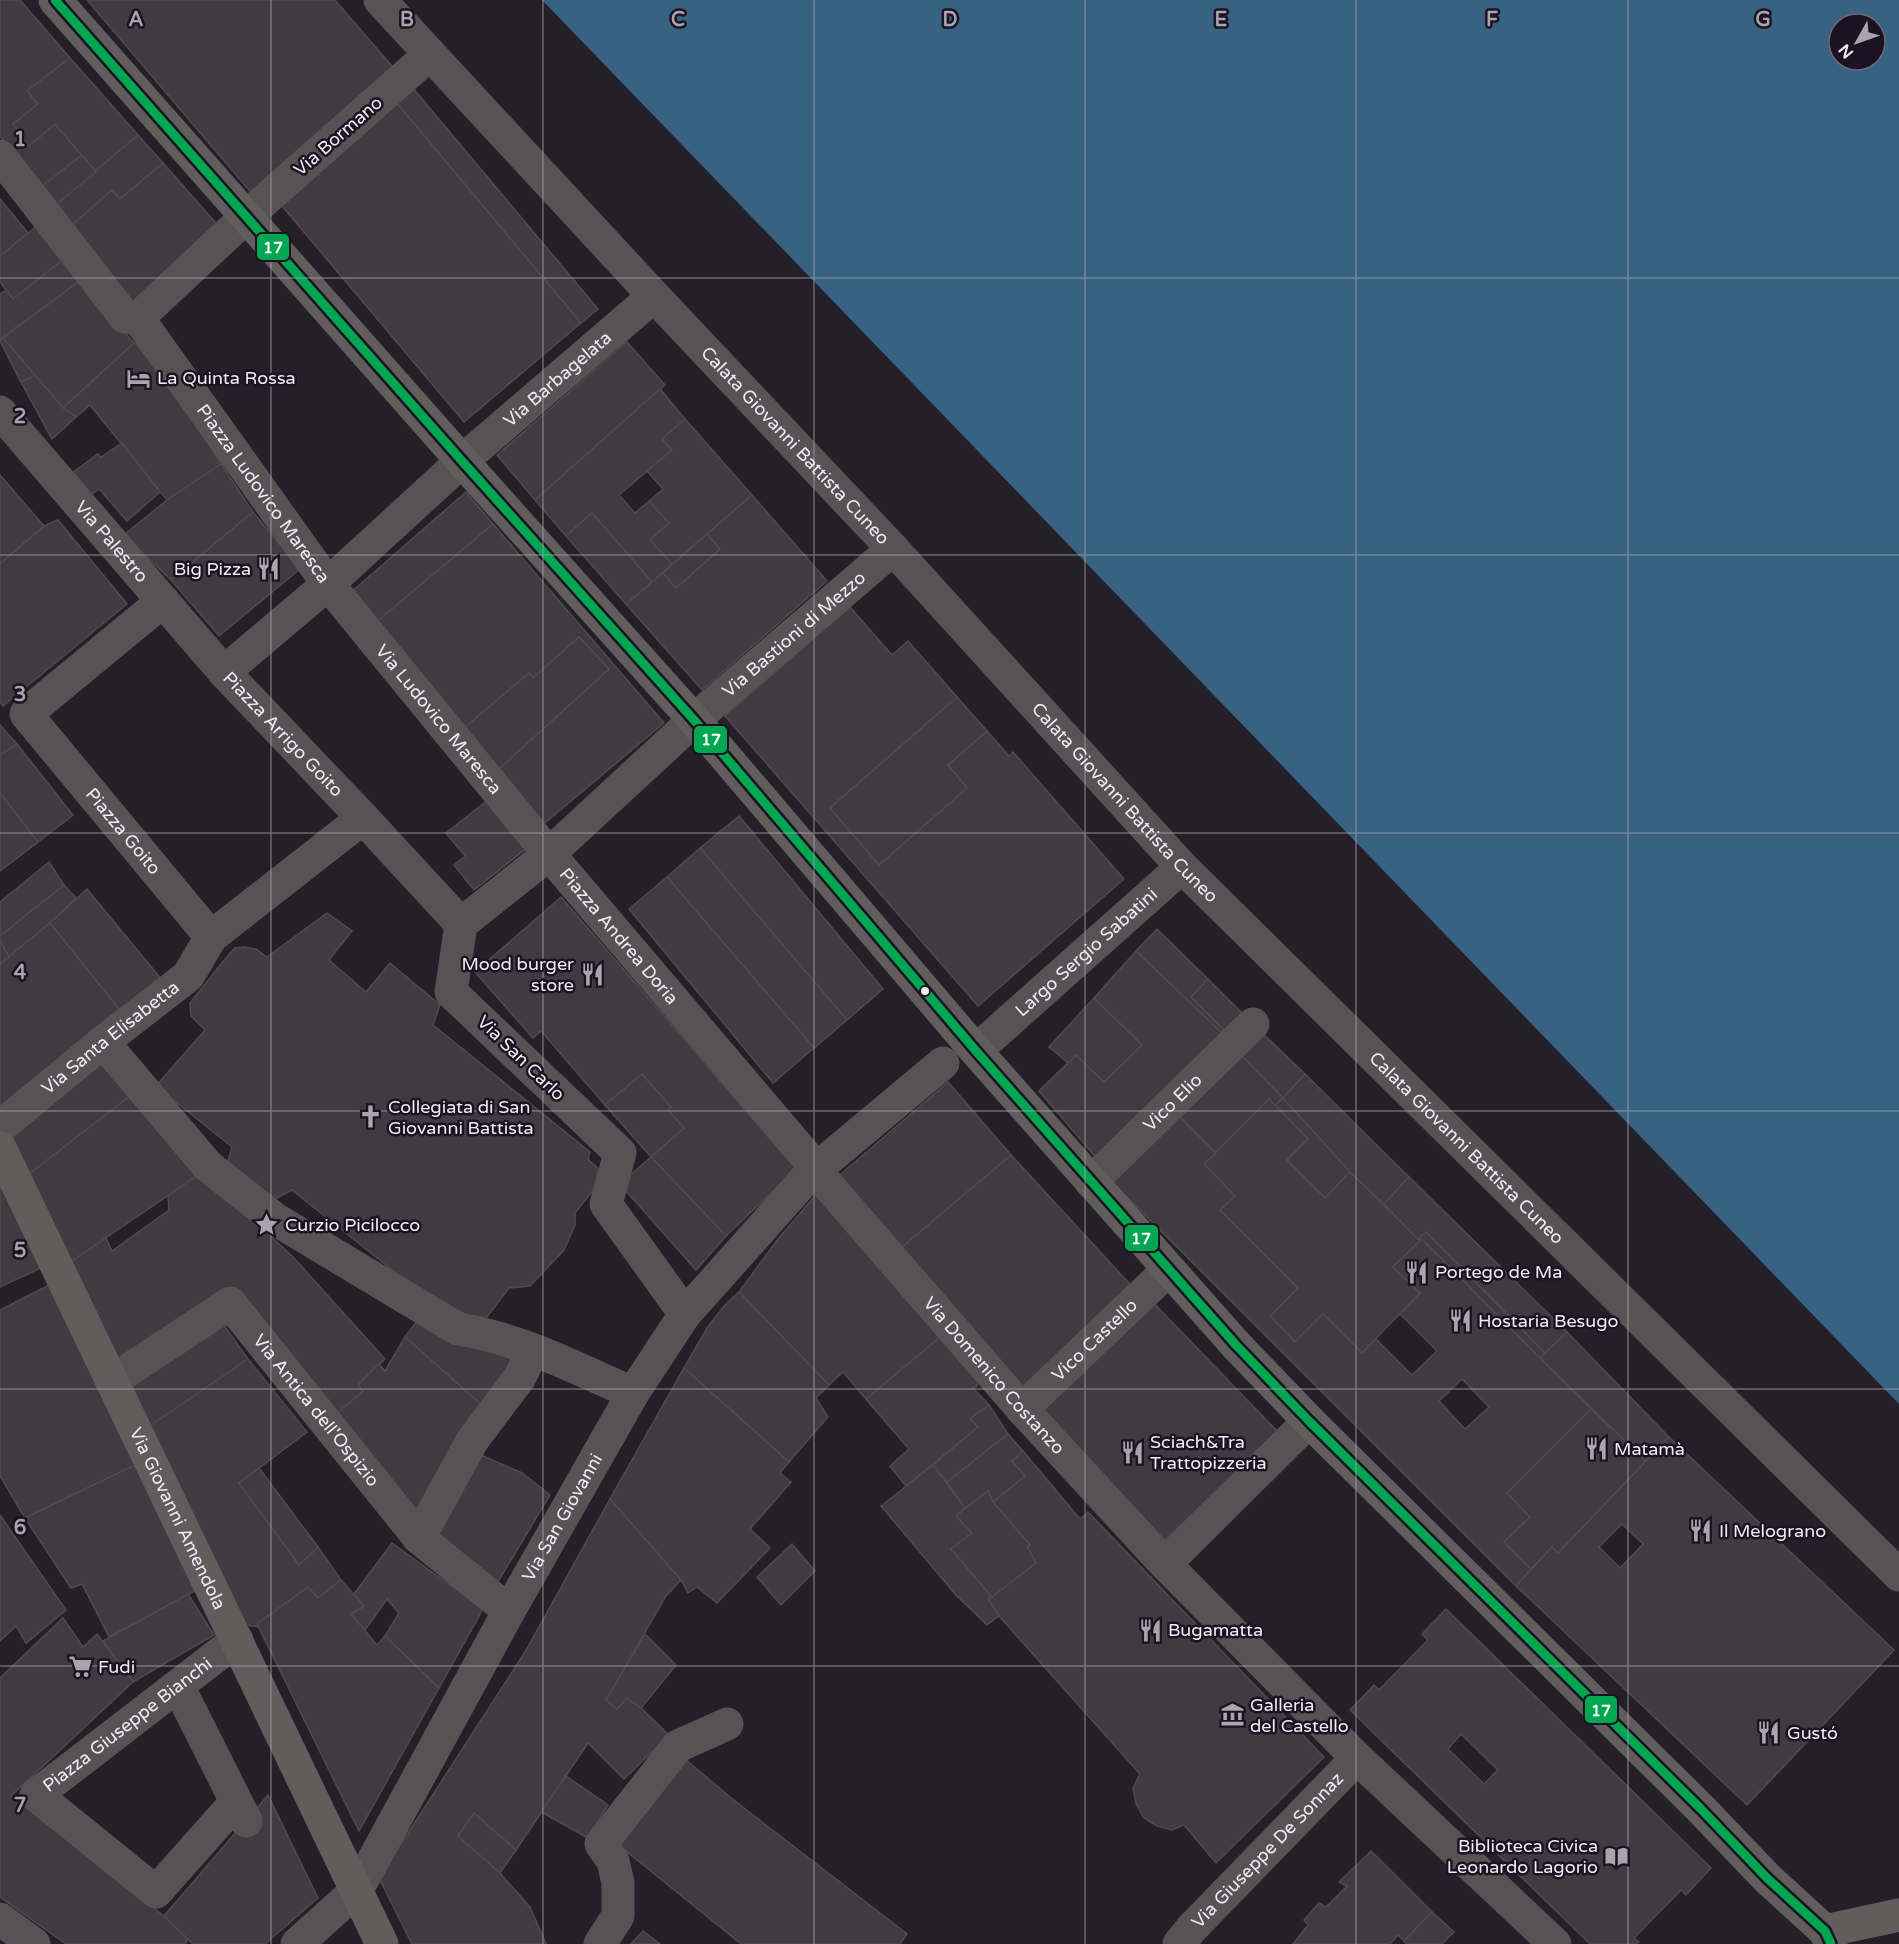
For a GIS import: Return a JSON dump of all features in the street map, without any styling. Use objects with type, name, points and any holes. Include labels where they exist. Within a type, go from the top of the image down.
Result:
[{"type":"main road","points":[[55,0],[983,1045],[1091,1182],[1168,1270],[1309,1421],[1828,1937],[1899,1915]]},
{"type":"main road","name":"Via Giovanni Amendola","points":[[0,1148],[382,1944]]},
{"type":"street","name":"Calata Giovanni Battista Cuneo","points":[[380,0],[654,296],[893,549],[1182,867],[1899,1575]]},
{"type":"street","name":"Via Bormano","points":[[247,216],[429,55]]},
{"type":"street","points":[[6,177],[125,317],[138,318],[247,216]]},
{"type":"street","name":"Via Barbagelata","points":[[462,461],[654,296]]},
{"type":"street","name":"Piazza Ludovico Maresca","points":[[138,318],[328,584],[462,461]]},
{"type":"street","name":"Via Palestro","points":[[0,412],[224,672]]},
{"type":"street","name":"Via Bastioni di Mezzo","points":[[694,720],[893,549]]},
{"type":"street","name":"Piazza Arrigo Goito","points":[[328,584],[224,672],[363,818]]},
{"type":"street","name":"Via Ludovico Maresca","points":[[328,584],[549,854]]},
{"type":"street","name":"Piazza Goito","points":[[163,601],[26,714],[211,937]]},
{"type":"street","name":"Piazza Andrea Doria","points":[[694,720],[549,854],[817,1176]]},
{"type":"street","points":[[211,937],[363,818],[461,924],[549,854]]},
{"type":"street","name":"Largo Sergio Sabatini","points":[[983,1045],[1182,867]]},
{"type":"street","name":"Via San Carlo","points":[[461,924],[451,992],[620,1152],[606,1204],[685,1314]]},
{"type":"street","name":"Via Santa Elisabetta","points":[[0,1128],[102,1042],[188,976],[211,937]]},
{"type":"street","name":"Vico Elio","points":[[1091,1182],[1253,1024]]},
{"type":"street","points":[[102,1042],[208,1166],[275,1219],[458,1329],[483,1333],[533,1350],[633,1393]]},
{"type":"street","points":[[817,1176],[943,1063]]},
{"type":"street","name":"Via San Giovanni","points":[[297,1944],[357,1890],[509,1611],[633,1393],[685,1314],[817,1176]]},
{"type":"street","name":"Via Domenico Costanzo","points":[[817,1176],[1022,1409],[1165,1564],[1357,1758],[1555,1944]]},
{"type":"street","name":"Vico Castello","points":[[1022,1409],[1168,1270]]},
{"type":"street","name":"Via Antica dell'Ospizio","points":[[112,1381],[230,1303],[419,1538],[509,1611]]},
{"type":"street","points":[[419,1538],[466,1450],[520,1377],[533,1350]]},
{"type":"street","points":[[1165,1564],[1309,1421]]},
{"type":"street","name":"Piazza Giuseppe Bianchi","points":[[178,1686],[241,1811],[156,1892],[36,1795],[237,1640]]},
{"type":"street","points":[[600,1944],[618,1916],[616,1871],[601,1844],[678,1746],[727,1724]]},
{"type":"street","name":"Via Giuseppe De Sonnaz","points":[[1179,1944],[1357,1758]]},
{"type":"street","points":[[0,1919],[34,1944]]},
{"type":"water","points":[[542,0],[1899,0],[1899,1404]]},
{"type":"building","points":[[0,0],[20,0],[70,58],[27,91],[38,104],[13,124],[29,146],[55,124],[82,155],[40,188],[0,136]]},
{"type":"building","points":[[87,0],[335,0],[396,71],[254,196]]},
{"type":"building","points":[[70,58],[138,135],[96,172],[55,124],[29,146],[13,124],[38,104],[27,91]]},
{"type":"building","points":[[412,87],[598,309],[581,323],[395,101]]},
{"type":"building","points":[[395,101],[581,323],[464,422],[277,200]]},
{"type":"building","points":[[138,135],[163,163],[120,199],[112,190],[70,227],[54,206]]},
{"type":"building","points":[[82,155],[96,172],[54,206],[40,188]]},
{"type":"building","points":[[163,163],[222,230],[133,304],[70,227],[112,190],[120,199]]},
{"type":"building","points":[[0,199],[28,233],[0,256]]},
{"type":"building","points":[[38,225],[64,259],[13,299],[0,282],[0,256]]},
{"type":"building","points":[[64,259],[80,281],[0,339],[0,294],[6,290],[13,299]]},
{"type":"building","points":[[80,281],[134,343],[63,408],[3,338]]},
{"type":"building","points":[[3,338],[35,375],[21,382],[0,341]]},
{"type":"building","points":[[627,342],[665,385],[535,500],[497,455]]},
{"type":"building","points":[[134,343],[155,362],[221,464],[167,500],[90,405],[76,417],[63,408]]},
{"type":"building","points":[[35,375],[63,408],[76,417],[52,439],[21,382]]},
{"type":"building","points":[[660,389],[685,419],[662,439],[672,450],[619,495],[635,513],[649,501],[669,523],[650,540],[672,564],[652,582],[592,513],[566,536],[535,500]]},
{"type":"building","points":[[685,419],[752,495],[672,564],[650,540],[669,523],[649,501],[663,489],[647,471],[672,450],[662,439]]},
{"type":"building","points":[[122,443],[160,492],[127,521],[99,489],[87,498],[71,474],[98,454],[101,457]]},
{"type":"building","points":[[221,464],[253,512],[171,580],[124,535],[167,500]]},
{"type":"building","points":[[0,475],[44,526],[0,564]]},
{"type":"building","points":[[466,492],[493,524],[374,624],[349,594]]},
{"type":"building","points":[[752,495],[827,581],[702,690],[626,604],[663,573],[676,588],[720,549],[707,534]]},
{"type":"building","points":[[253,512],[300,569],[219,636],[171,580]]},
{"type":"building","points":[[592,513],[652,582],[626,604],[566,536]]},
{"type":"building","points":[[58,520],[127,604],[3,706],[0,702],[0,564],[44,526]]},
{"type":"building","points":[[493,524],[664,723],[540,827],[499,769],[609,669],[579,637],[533,678],[529,673],[463,729],[374,624]]},
{"type":"building","points":[[707,534],[720,549],[676,588],[663,573]]},
{"type":"building","points":[[850,607],[892,655],[908,641],[957,697],[830,808],[879,865],[967,788],[948,765],[987,731],[1009,756],[1013,752],[1124,879],[978,1006],[725,716]]},
{"type":"building","points":[[579,637],[609,669],[499,769],[463,729],[529,673],[533,678]]},
{"type":"building","points":[[957,697],[987,731],[948,765],[967,788],[879,865],[830,808]]},
{"type":"building","points":[[0,725],[17,744],[0,755]]},
{"type":"building","points":[[17,744],[73,815],[38,842],[0,793],[0,755]]},
{"type":"building","points":[[0,793],[38,842],[0,871]]},
{"type":"building","points":[[489,799],[527,848],[474,890],[454,865],[465,856],[446,833]]},
{"type":"building","points":[[739,816],[883,989],[847,1020],[700,848]]},
{"type":"building","points":[[700,848],[847,1020],[814,1048],[667,877]]},
{"type":"building","points":[[49,862],[64,885],[0,936],[0,902]]},
{"type":"building","points":[[667,877],[814,1048],[773,1083],[629,909]]},
{"type":"building","points":[[64,885],[76,898],[9,957],[0,936]]},
{"type":"building","points":[[87,889],[162,980],[123,1014],[50,923]]},
{"type":"building","points":[[561,897],[796,1169],[726,1236],[651,1157],[684,1128],[668,1110],[671,1107],[642,1074],[605,1105],[541,1031],[533,1038],[475,972]]},
{"type":"building","name":"Collegiata di San Giovanni Battista","points":[[327,913],[352,931],[329,960],[366,992],[390,963],[440,1005],[433,1025],[590,1152],[588,1159],[605,1175],[575,1213],[575,1225],[564,1250],[530,1286],[509,1288],[480,1326],[460,1310],[450,1316],[292,1190],[269,1202],[226,1168],[232,1147],[156,1086],[205,1030],[191,1016],[190,1003],[230,953],[235,948],[245,947],[256,949],[267,957]]},
{"type":"building","points":[[50,923],[123,1014],[0,1119],[0,962]]},
{"type":"building","points":[[1157,929],[1208,979],[1191,997],[1227,1033],[1225,1036],[1136,951]]},
{"type":"building","points":[[0,940],[9,957],[1,963],[0,962]]},
{"type":"building","points":[[1136,951],[1225,1036],[1097,1159],[1039,1091],[1076,1055],[1104,1082],[1142,1045],[1094,998]]},
{"type":"building","points":[[1208,979],[1261,1032],[1227,1033],[1191,997]]},
{"type":"building","points":[[1094,998],[1142,1045],[1104,1082],[1076,1055],[1068,1063],[1049,1047]]},
{"type":"building","points":[[1261,1032],[1305,1074],[1283,1098],[1240,1054]]},
{"type":"building","points":[[99,1054],[130,1096],[28,1175],[8,1129]]},
{"type":"building","points":[[1240,1054],[1283,1098],[1275,1106],[1269,1099],[1216,1153],[1176,1113]]},
{"type":"building","points":[[642,1074],[671,1107],[668,1110],[684,1128],[651,1157],[605,1105]]},
{"type":"building","points":[[1305,1074],[1409,1177],[1384,1204],[1350,1172],[1283,1098]]},
{"type":"building","points":[[948,1082],[1011,1155],[895,1253],[834,1180]]},
{"type":"building","points":[[130,1096],[198,1175],[69,1263],[28,1175]]},
{"type":"building","points":[[1283,1098],[1350,1172],[1325,1198],[1287,1160],[1308,1139],[1275,1106]]},
{"type":"building","points":[[1269,1099],[1308,1139],[1287,1160],[1325,1198],[1350,1172],[1418,1239],[1422,1239],[1393,1267],[1420,1293],[1362,1353],[1323,1314],[1295,1342],[1270,1316],[1298,1288],[1220,1210],[1235,1196],[1204,1164]]},
{"type":"building","points":[[1176,1113],[1216,1153],[1204,1164],[1235,1196],[1220,1210],[1298,1288],[1270,1316],[1295,1342],[1323,1314],[1362,1353],[1376,1339],[1412,1375],[1437,1351],[1400,1314],[1420,1293],[1393,1267],[1422,1239],[1591,1409],[1507,1493],[1530,1517],[1504,1542],[1531,1569],[1516,1586],[1110,1180]],"holes":[[[1462,1379],[1489,1407],[1465,1429],[1439,1401]]]},
{"type":"building","points":[[1011,1155],[1139,1294],[1026,1399],[895,1253]]},
{"type":"building","points":[[651,1157],[726,1236],[696,1270],[620,1184]]},
{"type":"building","points":[[198,1175],[215,1184],[293,1257],[385,1359],[358,1385],[363,1391],[335,1415],[232,1289],[117,1364],[69,1263],[106,1238],[112,1251],[169,1210],[168,1196]]},
{"type":"building","points":[[1409,1177],[1567,1332],[1545,1353],[1426,1232],[1418,1239],[1384,1204]]},
{"type":"building","points":[[0,1178],[43,1267],[0,1287]]},
{"type":"building","points":[[821,1189],[945,1333],[866,1399],[843,1372],[829,1385],[739,1292],[778,1239]]},
{"type":"building","points":[[1426,1232],[1545,1353],[1540,1358],[1422,1239],[1418,1239]]},
{"type":"building","points":[[49,1285],[135,1465],[25,1518],[0,1476],[0,1310]]},
{"type":"building","points":[[739,1292],[829,1385],[816,1398],[828,1417],[789,1462],[684,1368],[707,1328],[724,1306]]},
{"type":"building","points":[[1146,1295],[1278,1432],[1163,1542],[1032,1405]]},
{"type":"building","points":[[421,1316],[514,1356],[485,1408],[405,1337]]},
{"type":"building","points":[[223,1324],[248,1359],[144,1430],[124,1389]]},
{"type":"building","points":[[1567,1332],[1669,1437],[1646,1461],[1540,1358]]},
{"type":"building","points":[[945,1333],[979,1373],[977,1386],[973,1388],[989,1405],[970,1419],[978,1427],[906,1486],[890,1466],[909,1449],[866,1399]]},
{"type":"building","points":[[405,1337],[485,1408],[420,1525],[335,1415],[363,1391],[358,1385],[379,1364],[385,1371]]},
{"type":"building","points":[[248,1359],[307,1432],[239,1483],[299,1565],[318,1547],[341,1580],[318,1598],[308,1587],[257,1624],[260,1627],[238,1624],[144,1430]]},
{"type":"building","points":[[684,1368],[789,1462],[780,1473],[791,1482],[750,1529],[770,1548],[717,1603],[697,1587],[688,1593],[681,1580],[610,1499]]},
{"type":"building","points":[[989,1405],[1008,1434],[947,1482],[933,1465],[978,1427],[970,1419]]},
{"type":"building","points":[[1591,1409],[1646,1461],[1558,1553],[1552,1547],[1531,1569],[1504,1542],[1530,1517],[1507,1493]]},
{"type":"building","points":[[1008,1434],[1023,1451],[1012,1461],[1025,1476],[993,1502],[988,1491],[965,1508],[947,1482]]},
{"type":"building","points":[[1669,1437],[1894,1650],[1747,1805],[1516,1586],[1552,1547],[1558,1553]],"holes":[[[1622,1524],[1643,1544],[1620,1568],[1599,1547]]]},
{"type":"building","points":[[1023,1451],[1080,1519],[1088,1512],[1324,1757],[1216,1863],[1184,1825],[1172,1830],[1157,1826],[1144,1818],[1136,1804],[1133,1788],[1140,1774],[999,1616],[988,1599],[1036,1563],[1027,1546],[1030,1545],[993,1502],[1025,1476],[1012,1461]]},
{"type":"building","points":[[474,1452],[522,1473],[550,1495],[496,1585],[430,1530]]},
{"type":"building","points":[[135,1465],[195,1591],[109,1637],[82,1584],[71,1588],[25,1518]]},
{"type":"building","points":[[933,1465],[965,1508],[956,1516],[972,1533],[951,1549],[992,1597],[988,1599],[999,1616],[987,1625],[956,1595],[881,1506]]},
{"type":"building","points":[[259,1468],[318,1547],[299,1565],[239,1483]]},
{"type":"building","points":[[988,1491],[993,1502],[1030,1545],[1027,1546],[1036,1563],[992,1597],[951,1549],[972,1533],[956,1516]]},
{"type":"building","points":[[610,1499],[681,1580],[666,1596],[606,1700],[617,1709],[627,1698],[669,1735],[624,1779],[588,1743],[516,1850],[474,1813],[458,1836],[500,1873],[530,1907],[546,1944],[412,1944],[379,1878],[525,1652]]},
{"type":"building","points":[[0,1515],[66,1610],[26,1643],[16,1626],[0,1641]]},
{"type":"building","points":[[392,1543],[483,1609],[439,1688],[385,1636],[399,1613],[387,1599],[365,1630],[351,1614],[364,1606],[354,1594]]},
{"type":"building","points":[[792,1544],[815,1571],[781,1605],[757,1577]]},
{"type":"building","points":[[341,1580],[364,1606],[351,1614],[377,1645],[385,1636],[439,1688],[359,1831],[257,1624],[308,1587],[318,1598]]},
{"type":"building","points":[[188,1594],[214,1635],[133,1682],[103,1641]]},
{"type":"building","points":[[1446,1609],[1711,1868],[1686,1895],[1681,1890],[1634,1938],[1639,1942],[1636,1944],[1590,1944],[1350,1710],[1374,1685],[1379,1690],[1428,1640],[1422,1634]],"holes":[[[1461,1734],[1498,1770],[1484,1784],[1448,1749]]]},
{"type":"building","points":[[63,1618],[83,1647],[97,1634],[133,1682],[11,1796],[164,1916],[188,1939],[185,1944],[66,1944],[0,1897],[0,1678]]},
{"type":"building","points":[[645,1634],[676,1665],[641,1708],[627,1698],[617,1709],[606,1700]]},
{"type":"building","points":[[686,1760],[735,1801],[907,1934],[900,1944],[741,1944],[616,1843]]},
{"type":"building","points":[[566,1776],[608,1805],[588,1838],[541,1812]]},
{"type":"building","points":[[268,1795],[318,1898],[265,1944],[193,1944],[164,1916]]},
{"type":"building","points":[[474,1813],[516,1850],[500,1873],[458,1836]]},
{"type":"building","points":[[1371,1851],[1432,1912],[1404,1941],[1398,1935],[1390,1944],[1293,1944],[1308,1925],[1304,1920],[1319,1903],[1326,1907],[1347,1886],[1339,1882]]},
{"type":"building","points":[[1432,1912],[1454,1932],[1442,1944],[1407,1944],[1404,1941]]},
{"type":"building","points":[[643,1931],[660,1944],[631,1944]]},
{"type":"transit line","name":"17","points":[[55,0],[694,720],[976,1051],[1236,1345],[1309,1421],[1701,1809],[1767,1878],[1825,1931],[1831,1944]]},
{"type":"place","name":"La Quinta Rossa","points":[[139,378]]},
{"type":"place","name":"Big Pizza","points":[[269,569]]},
{"type":"place","name":"Mood burger store","points":[[592,974]]},
{"type":"place","name":"Collegiata di San Giovanni Battista","points":[[370,1117]]},
{"type":"place","name":"Curzio Picilocco","points":[[267,1225]]},
{"type":"place","name":"Portego de Ma","points":[[1417,1272]]},
{"type":"place","name":"Hostaria Besugo","points":[[1460,1321]]},
{"type":"place","name":"Matamà","points":[[1596,1449]]},
{"type":"place","name":"Sciach&Tra Trattopizzeria","points":[[1132,1452]]},
{"type":"place","name":"Il Melograno","points":[[1701,1531]]},
{"type":"place","name":"Bugamatta","points":[[1150,1630]]},
{"type":"place","name":"Fudi","points":[[80,1667]]},
{"type":"place","name":"Galleria del Castello","points":[[1232,1715]]},
{"type":"place","name":"Gustó","points":[[1769,1733]]},
{"type":"place","name":"Biblioteca Civica Leonardo Lagorio","points":[[1616,1856]]}]
